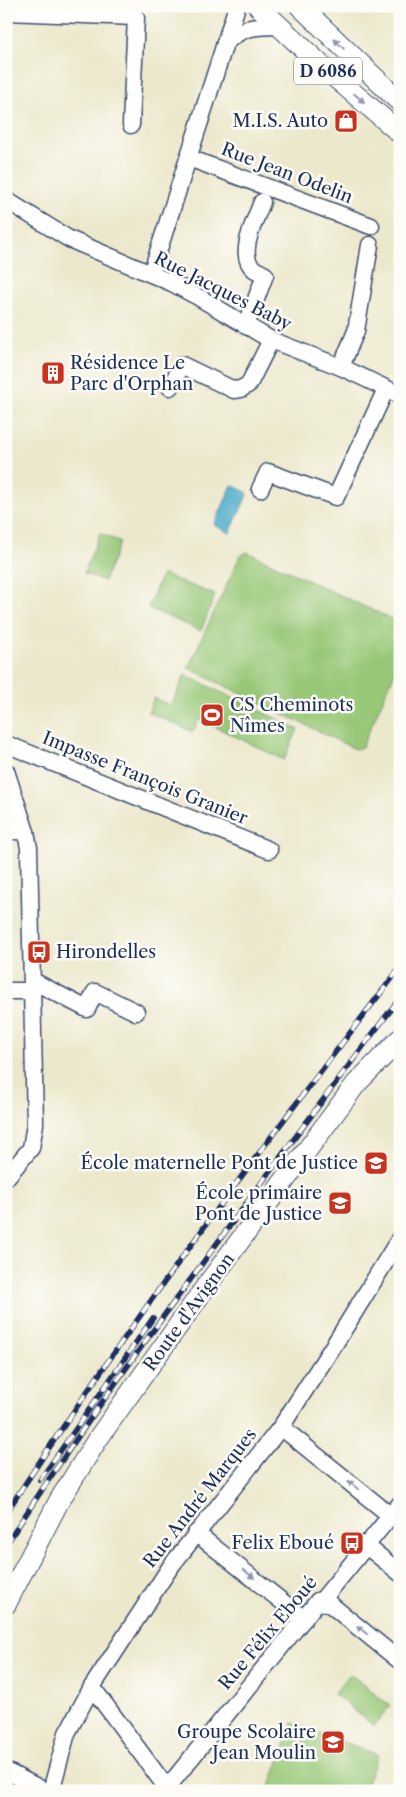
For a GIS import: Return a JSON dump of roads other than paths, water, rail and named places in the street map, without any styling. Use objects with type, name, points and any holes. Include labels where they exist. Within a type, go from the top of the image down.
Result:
[{"type":"main road","name":"D 6086","points":[[258,6],[400,133]]},
{"type":"main road","name":"D 6086","points":[[300,6],[400,102]]},
{"type":"main road","name":"Route d'Avignon","points":[[6,1604],[59,1501],[97,1440],[207,1285],[356,1084],[400,1039]]},
{"type":"street","points":[[151,274],[236,6]]},
{"type":"street","points":[[314,6],[322,27]]},
{"type":"street","points":[[6,12],[136,17],[131,125]]},
{"type":"street","points":[[225,43],[237,32],[251,27],[279,26]]},
{"type":"street","name":"Rue Jean Odelin","points":[[189,158],[370,226]]},
{"type":"street","name":"Rue Jacques Baby","points":[[6,200],[69,239],[151,274],[200,298],[270,340],[341,367],[393,392]]},
{"type":"street","points":[[246,326],[265,275],[253,268],[248,261],[245,249],[262,202]]},
{"type":"street","points":[[341,367],[356,331],[370,245]]},
{"type":"street","points":[[170,388],[182,364],[234,390],[241,389],[249,384],[270,340]]},
{"type":"street","points":[[260,489],[268,472],[336,497],[393,392]]},
{"type":"street","name":"Impasse François Granier","points":[[6,744],[269,850]]},
{"type":"street","points":[[6,771],[26,832],[29,848],[35,1124],[31,1148],[6,1178]]},
{"type":"street","points":[[6,825],[15,831],[26,832]]},
{"type":"street","points":[[6,991],[33,986],[86,1009],[95,992],[136,1012]]},
{"type":"street","name":"Rue André Marques","points":[[51,1791],[67,1732],[92,1686],[171,1566],[281,1427],[400,1238]]},
{"type":"street","points":[[281,1427],[395,1510]]},
{"type":"street","name":"Rue Félix Eboué","points":[[168,1789],[304,1618],[318,1601],[323,1599],[395,1510]]},
{"type":"street","points":[[196,1533],[304,1618]]},
{"type":"street","points":[[365,1545],[400,1573]]},
{"type":"street","points":[[318,1601],[331,1605],[400,1661]]},
{"type":"street","points":[[92,1686],[168,1789]]},
{"type":"street","points":[[6,1771],[45,1791]]},
{"type":"water","points":[[232,485],[248,493],[230,533],[214,525]]},
{"type":"railway","points":[[6,1513],[100,1373],[197,1236],[400,968]]},
{"type":"railway","points":[[6,1545],[71,1447],[139,1350],[400,998]]},
{"type":"railway","points":[[40,1480],[153,1318]]},
{"type":"place","name":"M.I.S. Auto","points":[[346,121]]},
{"type":"place","name":"Résidence Le Parc d'Orphan","points":[[53,373]]},
{"type":"place","name":"CS Cheminots Nîmes","points":[[212,715]]},
{"type":"place","name":"Hirondelles","points":[[39,952]]},
{"type":"place","name":"École maternelle Pont de Justice","points":[[376,1163]]},
{"type":"place","name":"École primaire Pont de Justice","points":[[340,1203]]},
{"type":"place","name":"Felix Eboué","points":[[352,1543]]},
{"type":"place","name":"Groupe Scolaire Jean Moulin","points":[[333,1742]]}]
